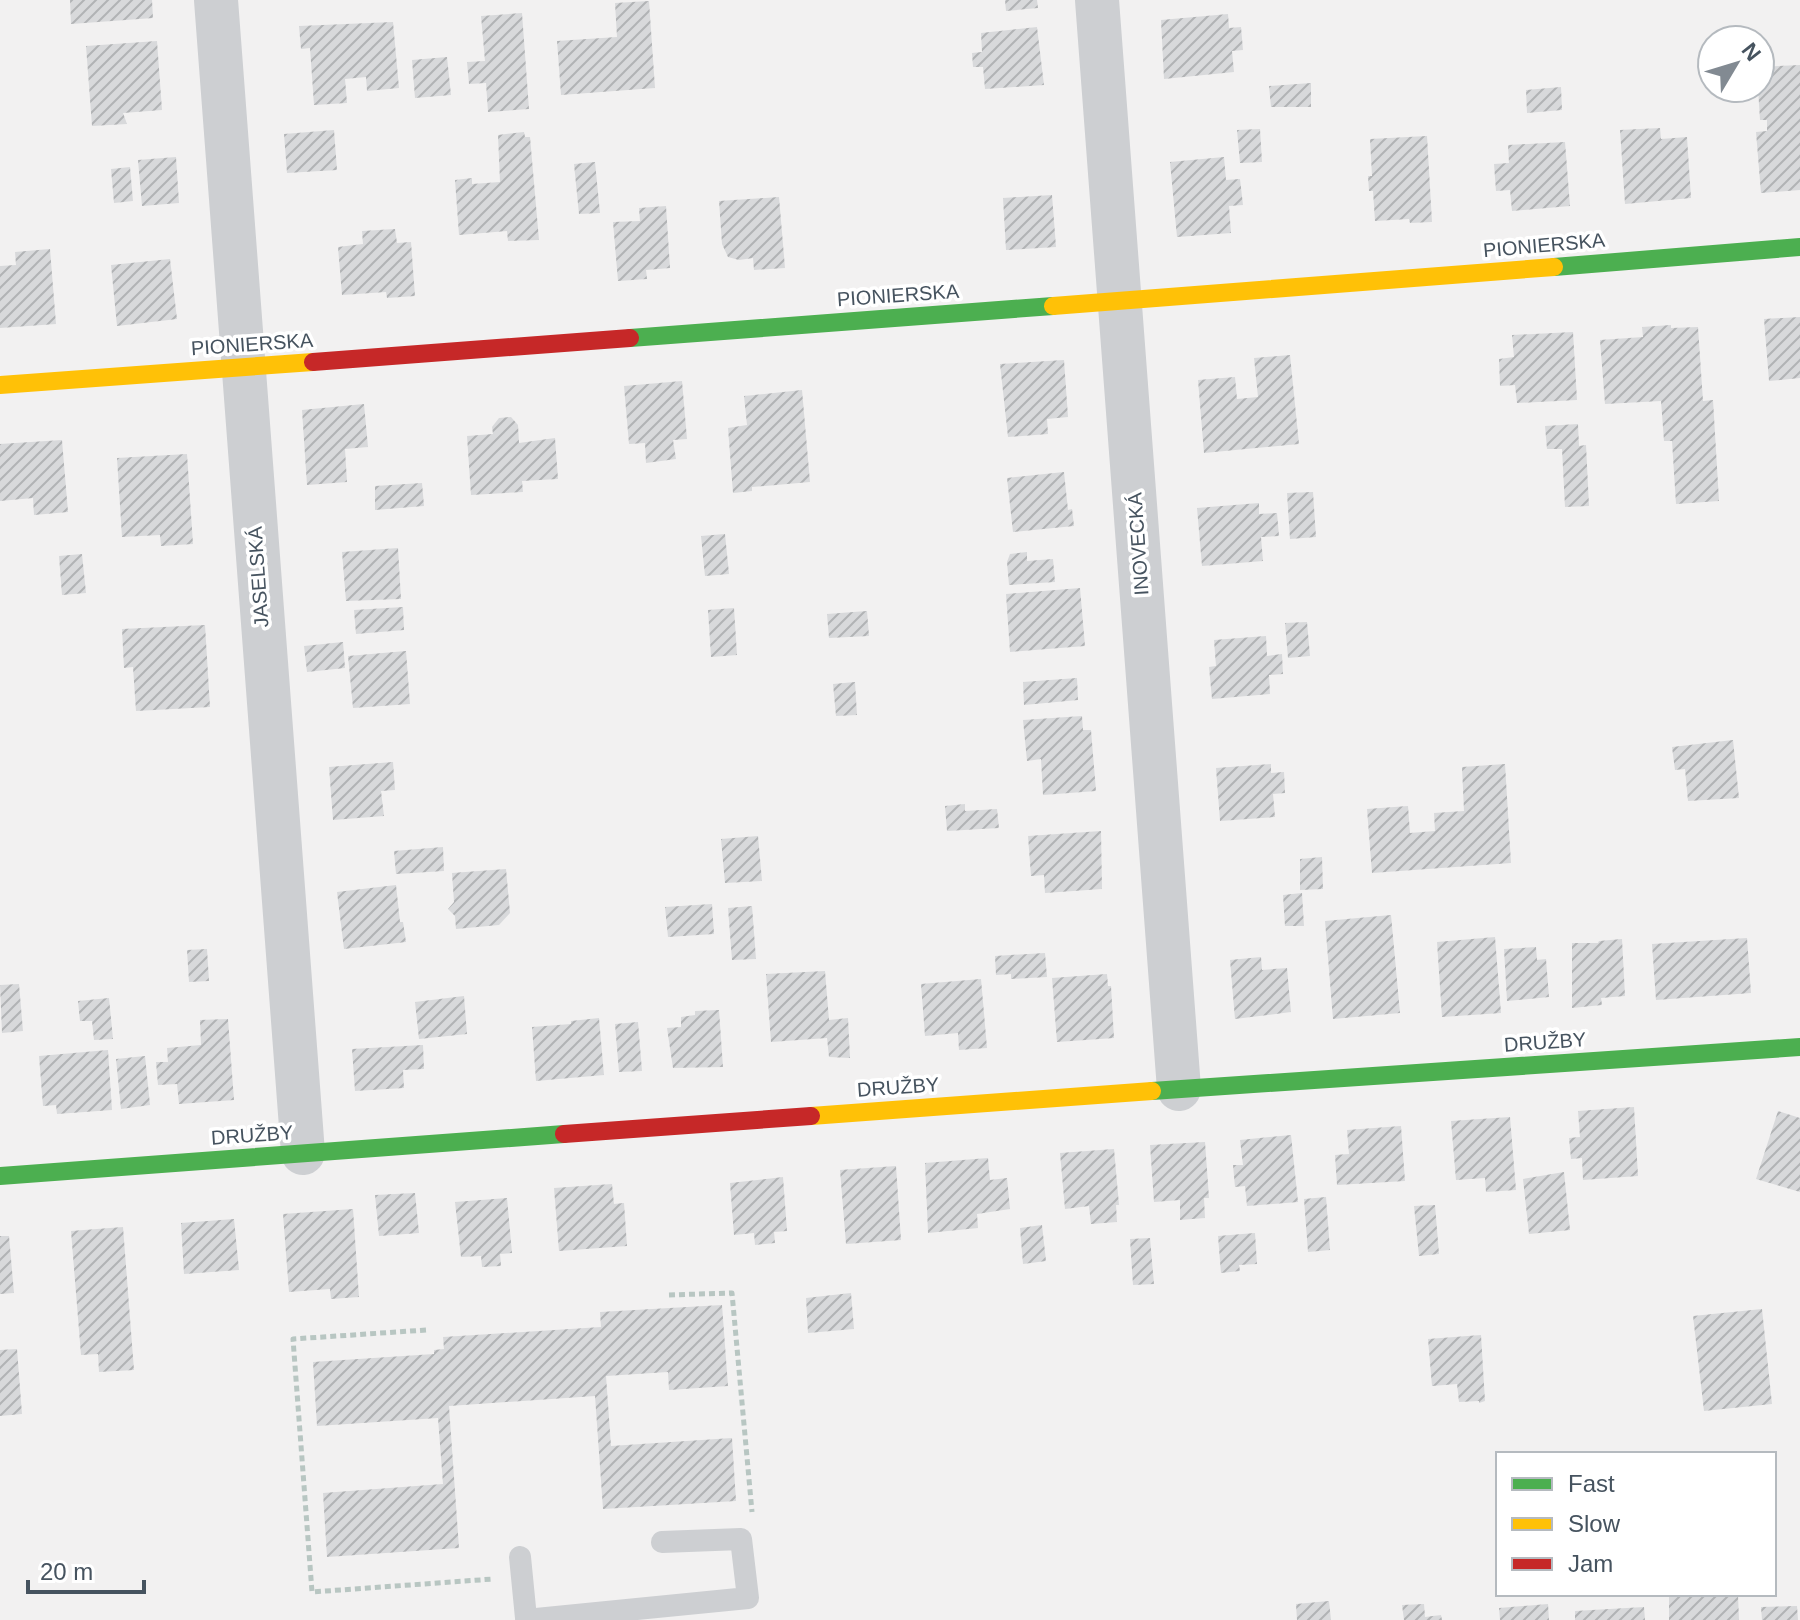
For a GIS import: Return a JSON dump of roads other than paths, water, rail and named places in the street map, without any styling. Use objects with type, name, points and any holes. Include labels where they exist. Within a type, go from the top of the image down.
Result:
[{"type":"street","name":"JASELSKÁ","points":[[216,0],[241,367],[303,1153]]},
{"type":"street","name":"INOVECKÁ","points":[[1097,0],[1179,1089]]},
{"type":"street","name":"PIONIERSKA","points":[[0,385],[1800,247]]},
{"type":"street","name":"DRUŽBY","points":[[0,1176],[1179,1089],[1800,1047]]},
{"type":"lane","points":[[521,1567],[526,1619],[748,1598],[741,1539],[662,1542]]}]
